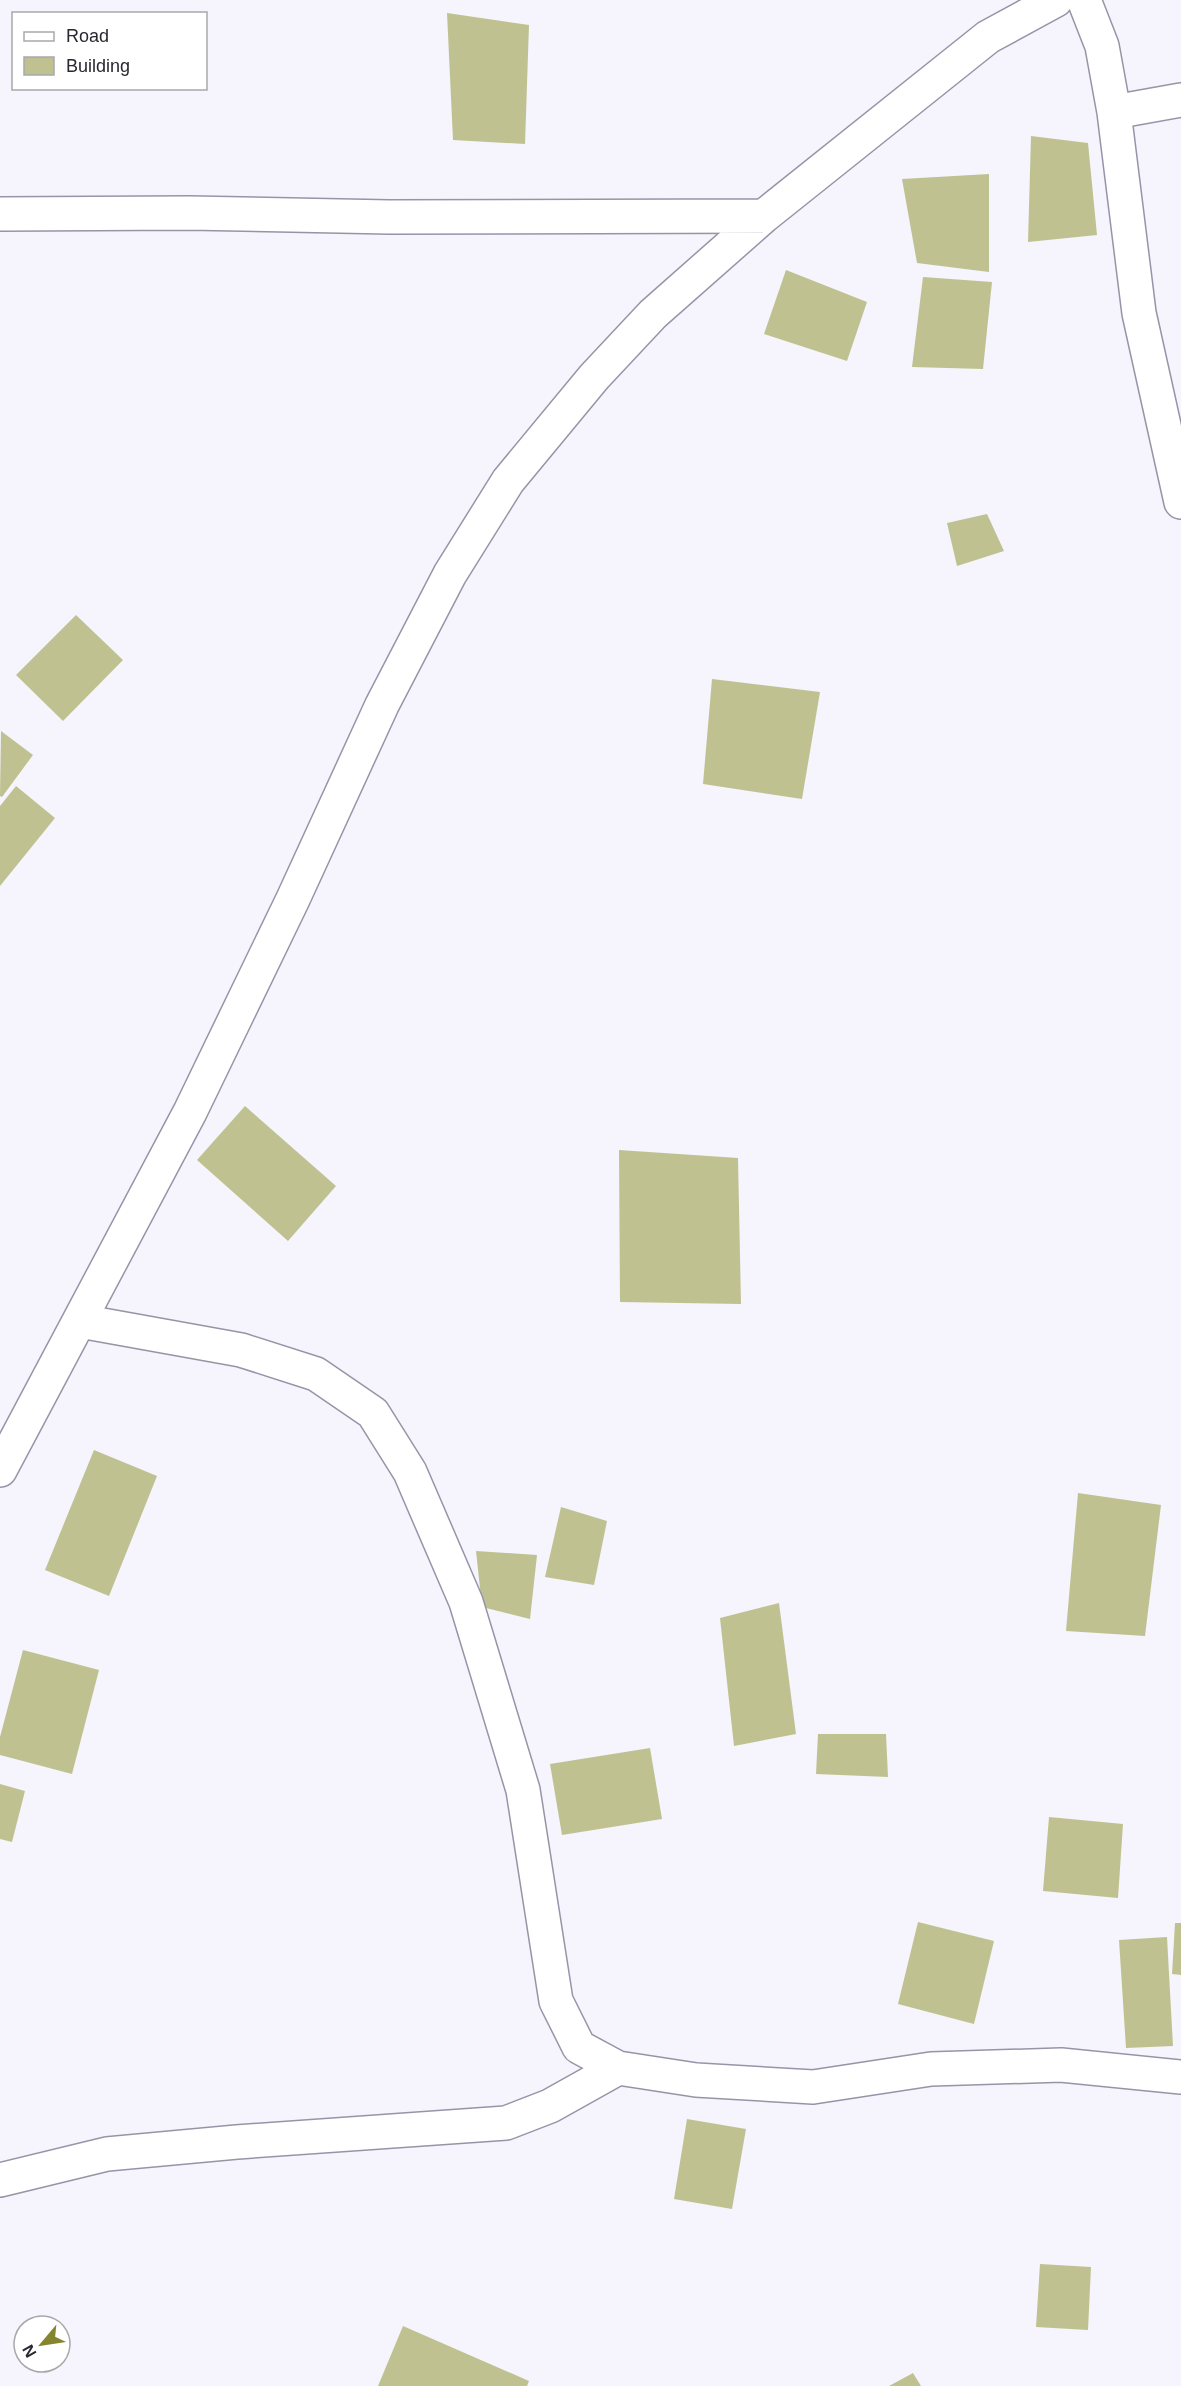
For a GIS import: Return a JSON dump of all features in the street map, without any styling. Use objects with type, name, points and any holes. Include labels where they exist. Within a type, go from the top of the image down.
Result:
[{"type":"street","points":[[0,1470],[190,1112],[293,898],[382,705],[456,565],[508,481],[594,377],[653,314],[764,216],[988,37],[1056,0]]},
{"type":"street","points":[[1084,0],[1102,46],[1114,112],[1139,314],[1181,502]]},
{"type":"street","points":[[1114,112],[1181,100]]},
{"type":"street","points":[[0,214],[189,213],[389,217],[764,216]]},
{"type":"street","points":[[80,1321],[241,1350],[305,1370],[316,1374],[373,1413],[410,1472],[466,1602],[523,1790],[556,2001],[579,2047],[618,2068],[696,2080],[813,2087],[931,2069],[1061,2065],[1181,2077]]},
{"type":"street","points":[[0,2180],[107,2154],[237,2142],[506,2123],[550,2106],[618,2068]]},
{"type":"building","points":[[447,13],[529,25],[525,144],[453,140]]},
{"type":"building","points":[[1031,136],[1088,143],[1097,235],[1028,242]]},
{"type":"building","points":[[989,174],[989,272],[917,263],[902,179]]},
{"type":"building","points":[[786,270],[867,302],[847,361],[764,334]]},
{"type":"building","points":[[923,277],[992,282],[983,369],[912,367]]},
{"type":"building","points":[[987,514],[1004,551],[957,566],[947,523]]},
{"type":"building","points":[[76,615],[123,660],[63,721],[16,675]]},
{"type":"building","points":[[712,679],[820,692],[802,799],[703,784]]},
{"type":"building","points":[[1,731],[33,755],[2,797],[0,796]]},
{"type":"building","points":[[16,786],[55,818],[0,886],[0,806]]},
{"type":"building","points":[[245,1106],[336,1186],[288,1241],[197,1160]]},
{"type":"building","points":[[619,1150],[738,1158],[741,1304],[620,1302]]},
{"type":"building","points":[[94,1450],[157,1476],[109,1596],[45,1570]]},
{"type":"building","points":[[1078,1493],[1161,1505],[1145,1636],[1066,1631]]},
{"type":"building","points":[[561,1507],[607,1521],[594,1585],[545,1577]]},
{"type":"building","points":[[476,1551],[537,1555],[530,1619],[482,1607]]},
{"type":"building","points":[[779,1603],[796,1734],[734,1746],[720,1618]]},
{"type":"building","points":[[23,1650],[99,1670],[72,1774],[0,1755],[0,1737]]},
{"type":"building","points":[[818,1734],[886,1734],[888,1777],[816,1774]]},
{"type":"building","points":[[650,1748],[662,1819],[562,1835],[550,1764]]},
{"type":"building","points":[[0,1784],[25,1791],[12,1842],[0,1839]]},
{"type":"building","points":[[1049,1817],[1123,1824],[1118,1898],[1043,1891]]},
{"type":"building","points":[[918,1922],[994,1941],[974,2024],[898,2004]]},
{"type":"building","points":[[1175,1923],[1181,1923],[1181,1975],[1172,1974]]},
{"type":"building","points":[[1167,1937],[1173,2046],[1126,2048],[1119,1940]]},
{"type":"building","points":[[687,2119],[746,2129],[732,2209],[674,2199]]},
{"type":"building","points":[[1040,2264],[1091,2267],[1088,2330],[1036,2327]]},
{"type":"building","points":[[403,2326],[529,2381],[527,2386],[378,2386]]},
{"type":"building","points":[[913,2373],[921,2386],[889,2386]]}]
